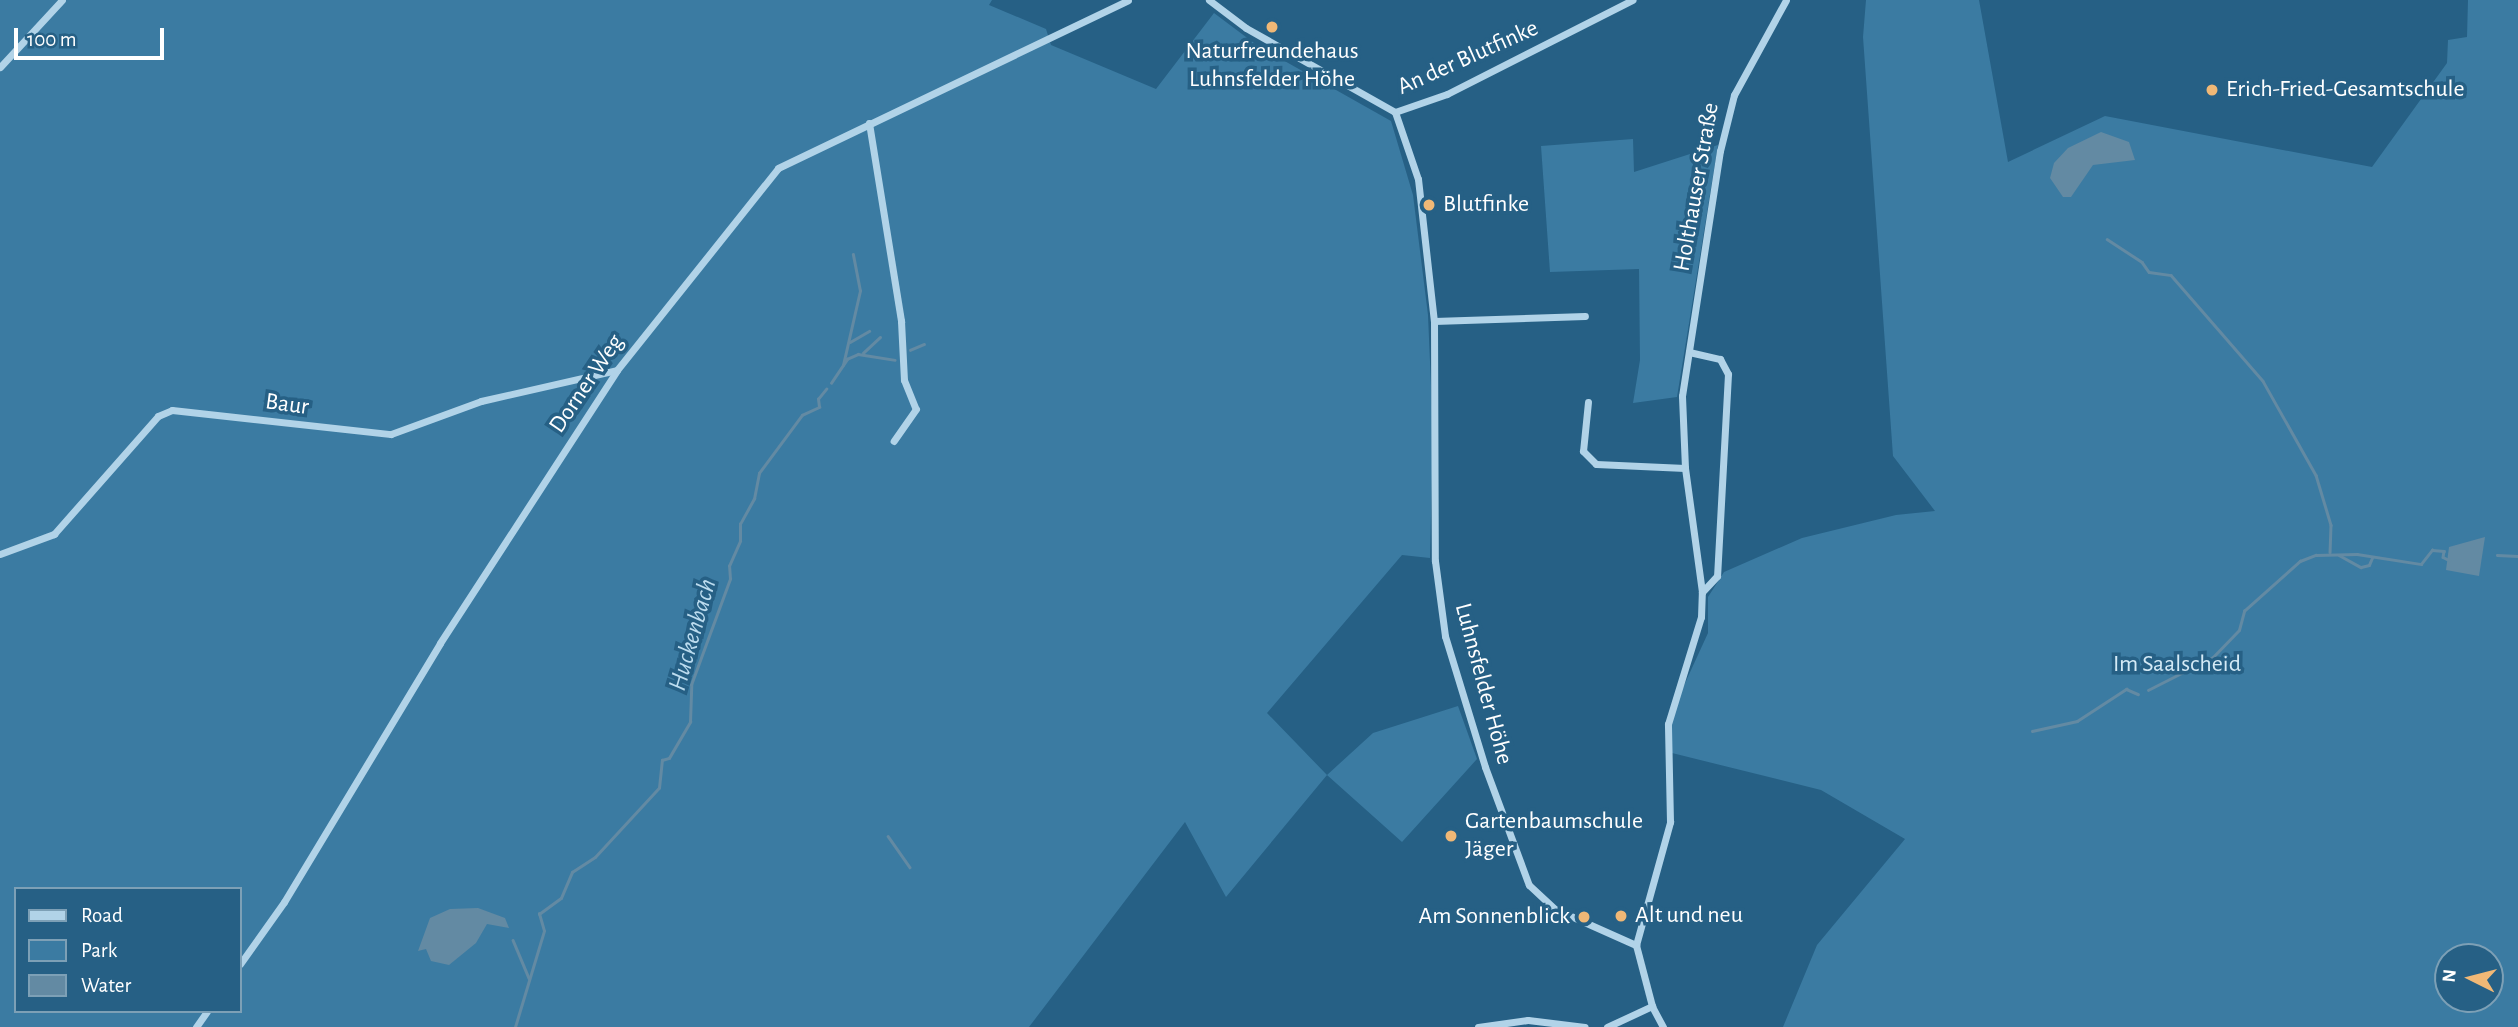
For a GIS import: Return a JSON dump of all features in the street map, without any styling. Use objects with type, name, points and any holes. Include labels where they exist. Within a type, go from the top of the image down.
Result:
[{"type":"street","points":[[0,67],[62,0]]},
{"type":"street","name":"Dorner Weg","points":[[242,961],[284,902],[440,643],[617,370],[778,168],[1128,0]]},
{"type":"street","points":[[1209,0],[1246,28],[1395,112]]},
{"type":"street","name":"An der Blutfinke","points":[[1395,112],[1447,94],[1632,0]]},
{"type":"street","name":"Holthauser Straße","points":[[1636,945],[1665,847],[1671,788],[1668,724],[1675,692],[1695,644],[1702,592],[1685,468],[1682,396],[1720,151],[1734,95],[1786,0]]},
{"type":"street","name":"Luhnsfelder Höhe","points":[[1395,112],[1418,179],[1434,321],[1435,561],[1445,636],[1472,729],[1528,885],[1555,909],[1636,945]]},
{"type":"street","points":[[869,122],[901,321],[904,380],[916,409],[894,441]]},
{"type":"street","points":[[1434,321],[1585,316]]},
{"type":"street","name":"Holthauser Straße","points":[[1689,352],[1720,359],[1728,374],[1717,576],[1702,592]]},
{"type":"street","name":"Baur","points":[[0,554],[54,534],[158,416],[172,410],[386,435],[481,401],[617,370]]},
{"type":"street","points":[[1588,402],[1583,451],[1596,464],[1685,468]]},
{"type":"street","points":[[1636,945],[1652,1006],[1663,1027]]},
{"type":"street","points":[[1607,1027],[1652,1006]]},
{"type":"street","points":[[1478,1027],[1528,1020],[1586,1027]]},
{"type":"green space","points":[[0,0],[992,0],[989,5],[1046,29],[1051,45],[1156,89],[1214,13],[1258,46],[1391,121],[1413,195],[1428,315],[1433,432],[1430,558],[1402,555],[1267,713],[1327,775],[1226,897],[1185,822],[1029,1027],[0,1027]]},
{"type":"green space","name":"Im Saalscheid","points":[[1866,0],[1979,0],[2008,162],[2105,116],[2372,167],[2447,63],[2448,40],[2467,37],[2468,0],[2518,0],[2518,1027],[1783,1027],[1817,945],[1905,839],[1821,790],[1672,753],[1669,739],[1675,705],[1708,633],[1708,597],[1724,572],[1802,538],[1896,515],[1935,511],[1893,456],[1863,37]]},
{"type":"green space","points":[[1633,139],[1634,172],[1718,145],[1677,397],[1633,403],[1640,360],[1639,269],[1550,272],[1541,146]]},
{"type":"green space","points":[[1458,706],[1477,759],[1402,842],[1327,775],[1373,733]]},
{"type":"water","points":[[2101,132],[2129,142],[2135,160],[2093,165],[2071,197],[2063,197],[2050,178],[2054,163],[2068,148]]},
{"type":"water","points":[[2485,537],[2479,576],[2446,570],[2449,547]]},
{"type":"water","points":[[478,908],[505,918],[509,928],[487,924],[476,943],[449,965],[431,961],[426,949],[418,951],[430,918],[450,909]]},
{"type":"waterway","points":[[2107,239],[2142,262],[2149,272],[2171,275],[2263,381],[2316,475],[2331,525],[2330,552]]},
{"type":"waterway","points":[[843,365],[860,291],[853,255]]},
{"type":"waterway","points":[[850,342],[869,331]]},
{"type":"waterway","points":[[863,353],[880,337]]},
{"type":"waterway","name":"Huckenbach","points":[[910,350],[924,344]]},
{"type":"waterway","name":"Huckenbach","points":[[831,383],[847,359],[858,354],[895,360]]},
{"type":"waterway","name":"Huckenbach","points":[[515,1027],[544,931],[539,914],[561,898],[572,872],[595,857],[659,788],[662,760],[669,758],[690,722],[691,685],[730,579],[729,566],[740,541],[740,524],[754,499],[759,473],[802,415],[819,407],[818,399],[826,389]]},
{"type":"waterway","points":[[2148,690],[2213,657],[2239,630],[2244,611],[2300,561],[2316,555],[2357,554],[2421,564],[2432,550],[2444,551],[2443,557],[2449,560]]},
{"type":"waterway","points":[[2339,555],[2361,567],[2369,565],[2372,558]]},
{"type":"waterway","points":[[2497,555],[2518,556]]},
{"type":"waterway","points":[[2032,731],[2077,721],[2126,689],[2138,694]]},
{"type":"waterway","points":[[888,836],[910,867]]},
{"type":"waterway","points":[[513,940],[529,978]]},
{"type":"place","name":"Naturfreundehaus Luhnsfelder Höhe","points":[[1272,27]]},
{"type":"place","name":"Erich-Fried-Gesamtschule","points":[[2212,90]]},
{"type":"place","name":"Blutfinke","points":[[1429,205]]},
{"type":"place","name":"Gartenbaumschule Jäger","points":[[1451,836]]},
{"type":"place","name":"Alt und neu","points":[[1621,916]]},
{"type":"place","name":"Am Sonnenblick","points":[[1584,917]]}]
